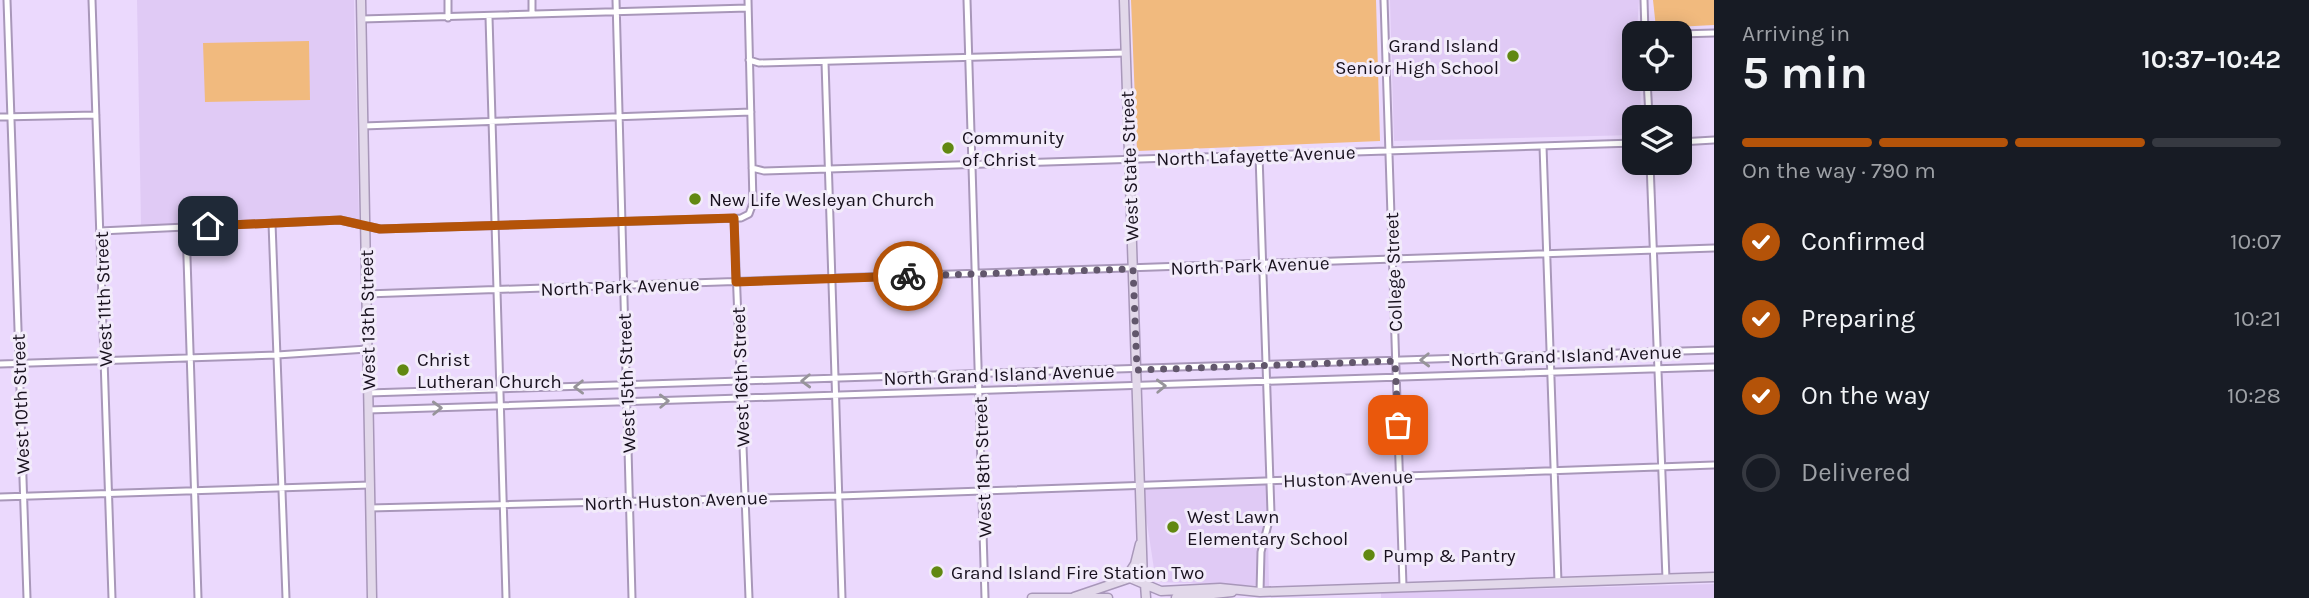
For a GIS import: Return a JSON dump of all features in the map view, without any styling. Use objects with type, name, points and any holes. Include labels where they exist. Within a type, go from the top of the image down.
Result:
[{"type":"main road","name":"West 13th Street","points":[[361,0],[372,598]]},
{"type":"main road","name":"West State Street","points":[[1124,0],[1141,541],[1146,598]]},
{"type":"main road","name":"West State Street","points":[[1109,598],[1135,564],[1141,541]]},
{"type":"main road","points":[[1074,597],[1122,580],[1144,583],[1161,591],[1220,588],[1259,592],[1714,577]]},
{"type":"main road","points":[[1176,598],[1221,595],[1235,591]]},
{"type":"main road","points":[[1032,598],[1109,598]]},
{"type":"street","name":"West 10th Street","points":[[7,0],[27,598]]},
{"type":"street","name":"West 11th Street","points":[[92,0],[112,598]]},
{"type":"street","points":[[448,0],[448,18]]},
{"type":"street","points":[[532,0],[532,14]]},
{"type":"street","name":"West 15th Street","points":[[616,0],[632,598]]},
{"type":"street","points":[[100,231],[340,220],[380,229],[734,218],[749,214],[753,203],[748,0]]},
{"type":"street","name":"West 18th Street","points":[[967,0],[985,598]]},
{"type":"street","name":"College Street","points":[[1384,0],[1403,586]]},
{"type":"street","points":[[1644,0],[1645,21]]},
{"type":"street","points":[[362,19],[748,8]]},
{"type":"street","points":[[489,17],[506,598]]},
{"type":"street","points":[[1692,34],[1714,33]]},
{"type":"street","points":[[749,60],[825,62],[1126,53]]},
{"type":"street","points":[[825,62],[842,598]]},
{"type":"street","points":[[363,126],[751,112]]},
{"type":"street","points":[[0,117],[96,115]]},
{"type":"street","points":[[1692,142],[1714,141]]},
{"type":"street","name":"North Lafayette Avenue","points":[[752,168],[764,171],[1622,143]]},
{"type":"street","points":[[1543,146],[1558,582]]},
{"type":"street","points":[[1259,155],[1270,481],[1270,520],[1260,559],[1259,592]]},
{"type":"street","points":[[1651,175],[1666,579]]},
{"type":"street","name":"West 16th Street","points":[[734,218],[749,598]]},
{"type":"street","points":[[272,223],[286,598]]},
{"type":"street","points":[[186,227],[198,598]]},
{"type":"street","name":"North Park Avenue","points":[[366,294],[1714,248]]},
{"type":"street","points":[[0,364],[277,355],[367,349]]},
{"type":"street","name":"North Grand Island Avenue","points":[[368,393],[1714,350]]},
{"type":"street","name":"North Grand Island Avenue","points":[[368,410],[1714,367]]},
{"type":"street","name":"Huston Avenue","points":[[983,491],[1714,465]]},
{"type":"street","points":[[0,497],[370,485]]},
{"type":"street","name":"North Huston Avenue","points":[[370,508],[983,491]]},
{"type":"shaded area","points":[[137,0],[354,0],[359,219],[141,225]]},
{"type":"shaded area","points":[[1131,0],[1376,0],[1380,141],[1137,151]]},
{"type":"shaded area","name":"Grand Island Senior High School","points":[[1390,0],[1639,0],[1638,21],[1622,21],[1622,91],[1640,91],[1641,105],[1622,105],[1622,135],[1394,141]]},
{"type":"shaded area","points":[[1653,0],[1714,0],[1714,25],[1692,26],[1692,21],[1655,21]]},
{"type":"shaded area","points":[[309,41],[310,100],[205,102],[203,43]]},
{"type":"shaded area","points":[[1267,485],[1269,586],[1156,582],[1142,490]]},
{"type":"shaded area","points":[[1714,584],[1714,598],[1381,598],[1381,593]]},
{"type":"way so far","points":[[908,276],[1133,269],[1137,370],[1395,361],[1398,425]]},
{"type":"place","name":"Grand Island Senior High School","points":[[1513,56]]},
{"type":"place","name":"Community of Christ","points":[[948,148]]},
{"type":"place","name":"New Life Wesleyan Church","points":[[695,199]]},
{"type":"place","name":"Christ Lutheran Church","points":[[403,370]]},
{"type":"place","name":"West Lawn Elementary School","points":[[1173,527]]},
{"type":"place","name":"Pump & Pantry","points":[[1369,555]]},
{"type":"place","name":"Grand Island Fire Station Two","points":[[937,572]]},
{"type":"route","points":[[208,226],[340,220],[380,229],[734,218],[736,282],[908,276]]}]
